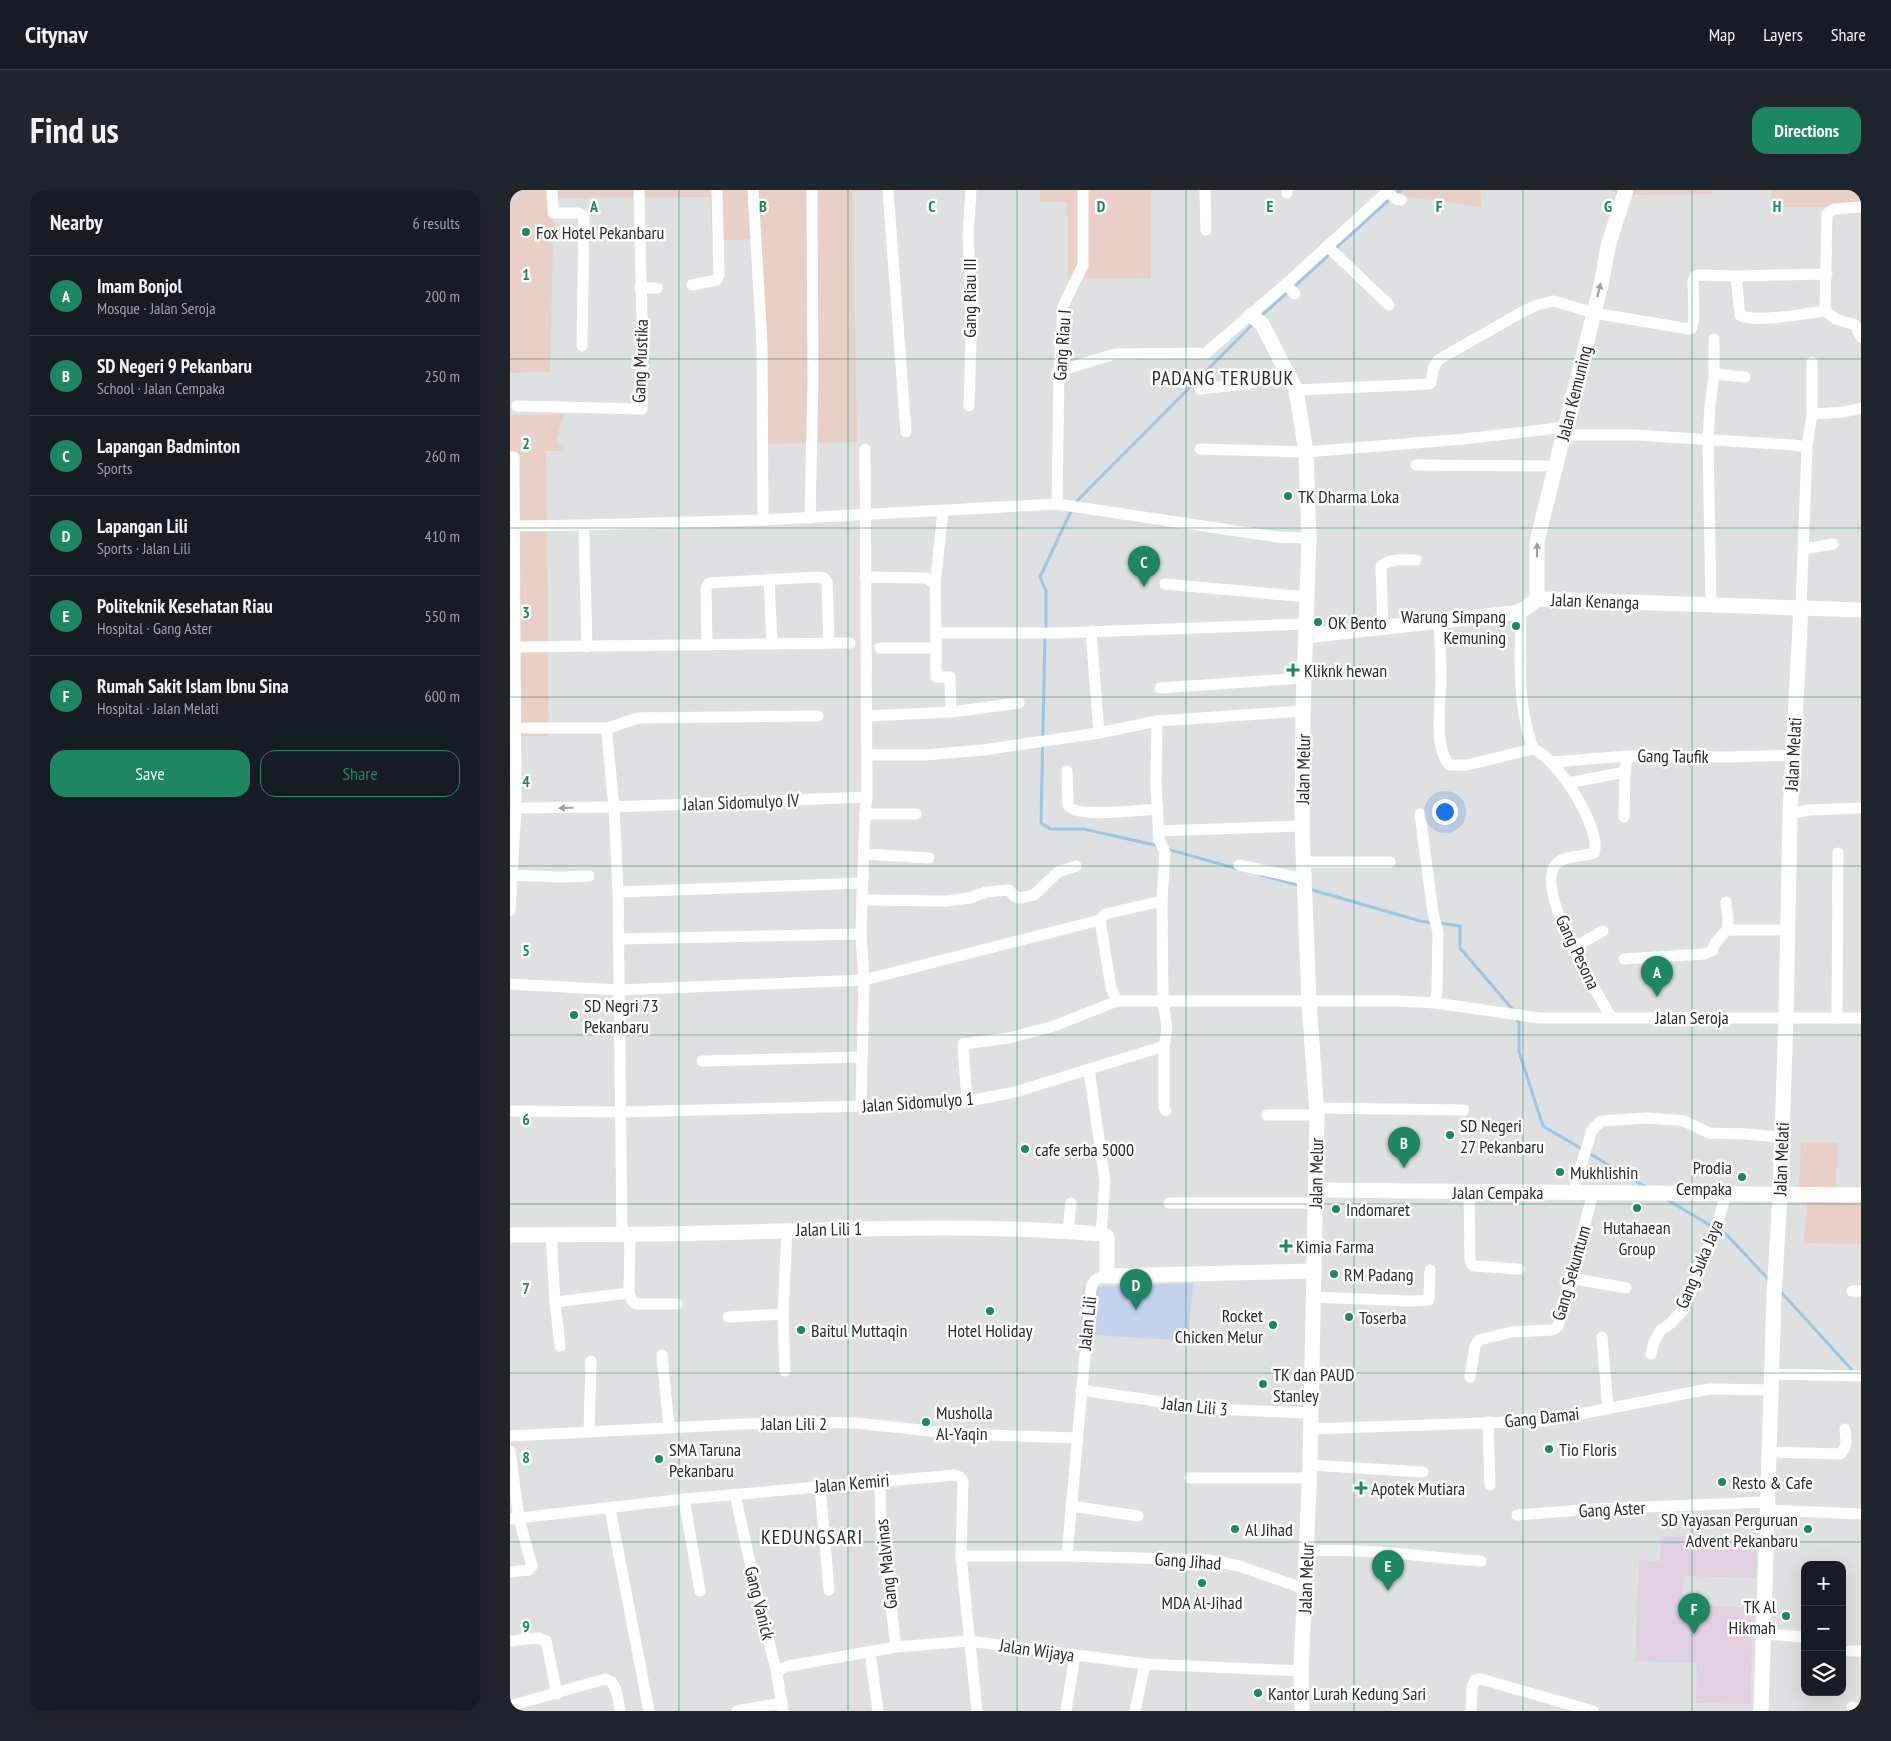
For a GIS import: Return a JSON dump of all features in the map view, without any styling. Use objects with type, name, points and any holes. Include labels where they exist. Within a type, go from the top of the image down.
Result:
[{"type":"street","points":[[552,190],[553,213],[578,213],[584,216],[582,346]]},
{"type":"street","name":"Gang Mustika","points":[[517,406],[641,410],[643,352],[638,190]]},
{"type":"street","points":[[692,284],[712,282],[717,280],[719,275],[717,190]]},
{"type":"street","points":[[753,190],[762,344],[764,520]]},
{"type":"street","points":[[810,518],[813,380],[812,190]]},
{"type":"street","points":[[888,190],[906,432]]},
{"type":"street","name":"Gang Riau III","points":[[969,406],[972,308],[968,236],[971,190]]},
{"type":"street","name":"Gang Riau I","points":[[1062,504],[1059,371],[1063,306],[1083,265],[1083,190]]},
{"type":"street","points":[[1205,190],[1206,230]]},
{"type":"street","name":"Jalan Kemuning","points":[[1537,599],[1537,541],[1594,313],[1608,246],[1626,190]]},
{"type":"street","points":[[1059,371],[1115,354],[1206,353],[1256,319],[1329,248],[1393,195]]},
{"type":"street","points":[[1825,311],[1827,214],[1834,209],[1861,207]]},
{"type":"street","points":[[1329,248],[1389,305]]},
{"type":"street","points":[[1296,390],[1429,384],[1431,383],[1435,364],[1438,360],[1538,305],[1554,301],[1594,313],[1689,329],[1692,328],[1694,317],[1693,282],[1695,276],[1827,274]]},
{"type":"street","points":[[1736,276],[1740,315],[1744,318],[1759,319],[1825,311],[1836,319],[1855,325],[1861,337]]},
{"type":"street","points":[[640,288],[658,288]]},
{"type":"street","name":"Jalan Melur","points":[[1256,319],[1296,390],[1306,452],[1309,538],[1303,711],[1302,826],[1309,1001],[1317,1112],[1310,1472],[1301,1671],[1302,1711]]},
{"type":"street","points":[[1711,605],[1708,440],[1714,374],[1714,339]]},
{"type":"street","points":[[1801,608],[1808,447],[1812,414],[1812,362]]},
{"type":"street","points":[[1200,389],[1247,384],[1286,370]]},
{"type":"street","points":[[1714,374],[1745,377]]},
{"type":"street","points":[[1812,414],[1844,412],[1861,408]]},
{"type":"street","points":[[1200,449],[1306,452],[1565,431],[1808,447]]},
{"type":"street","points":[[861,1106],[864,980],[861,934],[864,814],[867,797],[865,449]]},
{"type":"street","points":[[510,457],[514,457],[514,647],[512,660],[516,728],[513,741],[516,808],[510,911]]},
{"type":"street","points":[[1416,465],[1556,466]]},
{"type":"street","points":[[514,526],[584,526],[865,516],[1062,504],[1277,537],[1309,538]]},
{"type":"street","points":[[943,511],[935,585],[936,677],[950,677],[951,712]]},
{"type":"street","points":[[584,534],[587,647]]},
{"type":"street","points":[[1804,549],[1833,544]]},
{"type":"street","points":[[1383,628],[1381,567],[1383,564],[1392,561],[1416,560]]},
{"type":"street","points":[[866,577],[927,578],[935,585]]},
{"type":"street","points":[[707,645],[706,589],[708,583],[824,578],[827,582],[829,643]]},
{"type":"street","points":[[769,579],[772,644]]},
{"type":"street","points":[[1165,584],[1307,596]]},
{"type":"street","name":"Jalan Kenanga","points":[[1521,612],[1537,599],[1861,610]]},
{"type":"street","name":"Jalan Melati","points":[[1761,1711],[1774,1296],[1780,1195],[1786,1018],[1786,930],[1790,814],[1801,608]]},
{"type":"street","points":[[936,633],[1035,634],[1090,631],[1383,628],[1521,612],[1520,679],[1524,715],[1536,750],[1467,765],[1449,764],[1443,757],[1439,735],[1441,674],[1439,622]]},
{"type":"street","points":[[1090,631],[1099,732]]},
{"type":"street","points":[[514,647],[850,643]]},
{"type":"street","points":[[880,648],[936,648]]},
{"type":"street","points":[[1160,688],[1304,678]]},
{"type":"street","points":[[867,716],[951,712],[1019,703]]},
{"type":"street","points":[[867,755],[933,755],[983,750],[1157,721],[1303,711]]},
{"type":"street","points":[[516,728],[608,728],[638,718],[818,716]]},
{"type":"street","points":[[1157,721],[1159,835],[1165,852],[1162,901],[1163,1000],[1167,1029],[1164,1046],[1166,1111]]},
{"type":"street","points":[[608,728],[606,735],[614,807],[618,892],[620,1112],[629,1293],[632,1301],[636,1304],[676,1304]]},
{"type":"street","name":"Gang Pesona","points":[[1536,750],[1553,762],[1568,783],[1580,804],[1594,837],[1594,853],[1562,860],[1556,864],[1552,872],[1558,913],[1573,948],[1611,1017]]},
{"type":"street","name":"Gang Taufik","points":[[1553,762],[1627,756],[1727,758],[1793,755]]},
{"type":"street","points":[[1624,818],[1627,756]]},
{"type":"street","points":[[1067,772],[1068,805],[1075,811],[1090,813],[1158,810]]},
{"type":"street","points":[[1568,783],[1625,772]]},
{"type":"street","name":"Jalan Sidomulyo IV","points":[[516,808],[614,807],[867,797]]},
{"type":"street","points":[[1790,814],[1809,810],[1861,808]]},
{"type":"street","points":[[864,814],[916,814]]},
{"type":"street","points":[[967,1101],[963,1044],[1009,1038],[1054,1026],[1117,1001],[1435,1003],[1438,990],[1438,932],[1433,913],[1420,814]]},
{"type":"street","points":[[1159,835],[1302,826]]},
{"type":"street","points":[[1837,1018],[1838,853]]},
{"type":"street","points":[[864,854],[929,858]]},
{"type":"street","points":[[1304,862],[1390,862]]},
{"type":"street","points":[[1239,865],[1304,886]]},
{"type":"street","points":[[862,900],[946,901],[970,898],[986,892],[1009,890],[1016,897],[1026,898],[1034,895],[1058,872],[1076,866]]},
{"type":"street","points":[[512,874],[560,877],[589,876]]},
{"type":"street","points":[[618,892],[863,883]]},
{"type":"street","points":[[510,984],[619,990],[864,980],[1100,920],[1105,914],[1162,901]]},
{"type":"street","points":[[1624,959],[1704,954],[1712,951],[1715,943],[1726,930],[1728,918],[1726,902]]},
{"type":"street","points":[[1100,920],[1111,988],[1117,1001]]},
{"type":"street","points":[[1726,930],[1786,930]]},
{"type":"street","points":[[1573,948],[1603,931]]},
{"type":"street","points":[[618,939],[861,934]]},
{"type":"street","name":"Jalan Seroja","points":[[1435,1003],[1540,1018],[1861,1018]]},
{"type":"street","name":"Jalan Sidomulyo 1","points":[[510,1110],[620,1112],[954,1104],[1015,1092],[1164,1046]]},
{"type":"street","points":[[702,1061],[861,1056]]},
{"type":"street","points":[[1089,1070],[1104,1181],[1101,1234],[1107,1237],[1107,1276]]},
{"type":"street","points":[[1267,1115],[1317,1112],[1464,1110]]},
{"type":"street","points":[[1573,1192],[1592,1130],[1601,1121],[1647,1118],[1684,1121],[1709,1134],[1781,1137]]},
{"type":"street","points":[[1469,1191],[1470,1261],[1473,1266],[1519,1269]]},
{"type":"street","name":"Jalan Cempaka","points":[[1315,1197],[1469,1191],[1861,1195]]},
{"type":"street","name":"Gang Sekuntum","points":[[1470,1377],[1475,1346],[1479,1340],[1511,1332],[1556,1329],[1593,1193]]},
{"type":"street","name":"Gang Suka Jaya","points":[[1651,1354],[1654,1342],[1661,1330],[1671,1324],[1684,1309],[1712,1239],[1726,1194]]},
{"type":"street","points":[[1169,1203],[1315,1197]]},
{"type":"street","points":[[1068,1231],[1071,1203]]},
{"type":"street","name":"Jalan Lili 1","points":[[510,1234],[1018,1229],[1101,1234]]},
{"type":"street","points":[[785,1371],[783,1314],[787,1230]]},
{"type":"street","points":[[551,1234],[560,1346]]},
{"type":"street","points":[[1314,1297],[1409,1301],[1429,1300],[1430,1270]]},
{"type":"street","name":"Jalan Lili","points":[[1067,1556],[1090,1288],[1093,1281],[1098,1277],[1107,1276],[1314,1271]]},
{"type":"street","points":[[1570,1278],[1626,1288]]},
{"type":"street","points":[[556,1302],[629,1293]]},
{"type":"street","points":[[728,1318],[783,1314]]},
{"type":"street","points":[[1602,1337],[1608,1409]]},
{"type":"street","points":[[662,1355],[669,1428]]},
{"type":"street","points":[[589,1432],[591,1361]]},
{"type":"street","points":[[1772,1374],[1861,1376]]},
{"type":"street","name":"Gang Damai","points":[[1311,1429],[1544,1420],[1709,1389],[1771,1390]]},
{"type":"street","name":"Jalan Lili 3","points":[[1081,1390],[1210,1409],[1311,1413]]},
{"type":"street","name":"Jalan Lili 2","points":[[510,1436],[782,1422],[846,1423],[958,1434],[1078,1438]]},
{"type":"street","points":[[1488,1422],[1490,1484]]},
{"type":"street","points":[[1769,1452],[1840,1454],[1845,1451],[1845,1429]]},
{"type":"street","points":[[510,1450],[514,1519],[532,1566],[530,1569],[510,1572]]},
{"type":"street","points":[[1190,1478],[1310,1472],[1423,1472]]},
{"type":"street","name":"Jalan Kemiri","points":[[514,1519],[735,1494],[955,1475],[960,1477],[962,1481],[961,1556],[976,1711]]},
{"type":"street","name":"Gang Malvinas","points":[[880,1481],[881,1525],[896,1648]]},
{"type":"street","points":[[820,1486],[829,1590]]},
{"type":"street","name":"Gang Vanick","points":[[735,1494],[777,1674],[782,1707]]},
{"type":"street","points":[[684,1499],[700,1591]]},
{"type":"street","points":[[1071,1506],[1138,1516]]},
{"type":"street","name":"Gang Aster","points":[[1517,1515],[1595,1509],[1768,1506],[1861,1514]]},
{"type":"street","points":[[610,1509],[649,1711]]},
{"type":"street","points":[[1307,1551],[1328,1550],[1385,1553],[1482,1561]]},
{"type":"street","name":"Gang Jihad","points":[[961,1556],[1067,1556],[1219,1561],[1305,1589]]},
{"type":"street","points":[[1764,1634],[1801,1637]]},
{"type":"street","points":[[510,1641],[538,1638],[546,1641],[557,1694]]},
{"type":"street","name":"Jalan Wijaya","points":[[777,1674],[781,1669],[788,1666],[896,1648],[969,1640],[1146,1664],[1301,1671]]},
{"type":"street","points":[[1848,1651],[1861,1651]]},
{"type":"street","points":[[870,1652],[878,1711]]},
{"type":"street","points":[[1066,1711],[1076,1655]]},
{"type":"street","points":[[1135,1711],[1146,1664]]},
{"type":"street","points":[[1471,1711],[1472,1686],[1475,1680],[1481,1679],[1593,1711]]},
{"type":"street","points":[[511,1706],[599,1681],[610,1680],[614,1683],[620,1711]]},
{"type":"street","points":[[737,1711],[782,1707]]},
{"type":"shaded area","points":[[510,190],[1009,190],[853,191],[857,442],[761,444],[753,239],[712,241],[710,197],[554,198],[550,372],[510,373]]},
{"type":"shaded area","points":[[1040,190],[1151,190],[1151,278],[1068,279],[1067,202],[1040,202]]},
{"type":"shaded area","points":[[1388,190],[1481,190],[1481,207],[1388,194]]},
{"type":"shaded area","points":[[1608,190],[1713,190],[1713,194],[1624,195]]},
{"type":"shaded area","points":[[1771,190],[1861,190],[1861,204],[1830,207],[1771,207]]},
{"type":"shaded area","points":[[564,414],[556,441],[565,451],[546,451],[549,736],[510,736],[510,415]]},
{"type":"shaded area","points":[[1801,1142],[1838,1143],[1836,1188],[1861,1189],[1861,1244],[1804,1243],[1807,1204],[1799,1187]]},
{"type":"shaded area","points":[[1193,1283],[1188,1341],[1080,1334],[1083,1287]]},
{"type":"shaded area","points":[[1661,1536],[1757,1539],[1756,1578],[1683,1576],[1682,1605],[1753,1607],[1750,1704],[1696,1703],[1697,1663],[1635,1661],[1639,1560],[1660,1561]]},
{"type":"waterway","points":[[1335,249],[1400,190]]},
{"type":"waterway","points":[[1293,288],[1331,253]]},
{"type":"waterway","points":[[1261,316],[1288,292]]},
{"type":"waterway","points":[[1074,504],[1253,324]]},
{"type":"waterway","points":[[1046,629],[1046,591],[1040,577],[1072,509]]},
{"type":"waterway","points":[[1045,636],[1041,823],[1050,829],[1084,829],[1159,846]]},
{"type":"waterway","points":[[1167,849],[1238,869]]},
{"type":"waterway","points":[[1261,875],[1301,886]]},
{"type":"waterway","points":[[1309,889],[1420,921],[1433,923]]},
{"type":"waterway","points":[[1439,923],[1460,926],[1460,948],[1514,1011]]},
{"type":"waterway","points":[[1517,1019],[1519,1023],[1519,1052],[1543,1126],[1646,1187]]},
{"type":"waterway","points":[[1666,1199],[1713,1227]]},
{"type":"waterway","points":[[1718,1230],[1727,1235],[1770,1281]]},
{"type":"waterway","points":[[1780,1291],[1852,1370]]},
{"type":"place","name":"Fox Hotel Pekanbaru","points":[[526,232]]},
{"type":"place","name":"TK Dharma Loka","points":[[1288,496]]},
{"type":"place","name":"Lapangan Badminton","points":[[1144,587]]},
{"type":"place","name":"OK Bento","points":[[1318,622]]},
{"type":"place","name":"Warung Simpang Kemuning","points":[[1516,626]]},
{"type":"place","name":"Kliknk hewan","points":[[1293,670]]},
{"type":"place","name":"Imam Bonjol","points":[[1657,997]]},
{"type":"place","name":"SD Negri 73 Pekanbaru","points":[[574,1015]]},
{"type":"place","name":"SD Negeri 27 Pekanbaru","points":[[1450,1135]]},
{"type":"place","name":"cafe serba 5000","points":[[1025,1149]]},
{"type":"place","name":"SD Negeri 9 Pekanbaru","points":[[1404,1168]]},
{"type":"place","name":"Mukhlishin","points":[[1560,1172]]},
{"type":"place","name":"Prodia Cempaka","points":[[1742,1177]]},
{"type":"place","name":"Hutahaean Group","points":[[1637,1208]]},
{"type":"place","name":"Indomaret","points":[[1336,1209]]},
{"type":"place","name":"Kimia Farma","points":[[1286,1246]]},
{"type":"place","name":"RM Padang","points":[[1334,1274]]},
{"type":"place","name":"Lapangan Lili","points":[[1136,1310]]},
{"type":"place","name":"Hotel Holiday","points":[[990,1311]]},
{"type":"place","name":"Toserba","points":[[1349,1317]]},
{"type":"place","name":"Rocket Chicken Melur","points":[[1273,1325]]},
{"type":"place","name":"Baitul Muttaqin","points":[[801,1330]]},
{"type":"place","name":"TK dan PAUD Stanley","points":[[1263,1384]]},
{"type":"place","name":"Musholla Al-Yaqin","points":[[926,1422]]},
{"type":"place","name":"Tio Floris","points":[[1549,1449]]},
{"type":"place","name":"SMA Taruna Pekanbaru","points":[[659,1459]]},
{"type":"place","name":"Resto & Cafe","points":[[1722,1482]]},
{"type":"place","name":"Apotek Mutiara","points":[[1361,1488]]},
{"type":"place","name":"Al Jihad","points":[[1235,1529]]},
{"type":"place","name":"SD Yayasan Perguruan Advent Pekanbaru","points":[[1808,1529]]},
{"type":"place","name":"MDA Al-Jihad","points":[[1202,1583]]},
{"type":"place","name":"Politeknik Kesehatan Riau","points":[[1388,1591]]},
{"type":"place","name":"TK Al Hikmah","points":[[1786,1616]]},
{"type":"place","name":"Rumah Sakit Islam Ibnu Sina","points":[[1694,1634]]},
{"type":"place","name":"Kantor Lurah Kedung Sari","points":[[1258,1693]]},
{"type":"district","name":"PADANG TERUBUK","points":[[1223,378]]},
{"type":"district","name":"KEDUNGSARI","points":[[812,1537]]}]
